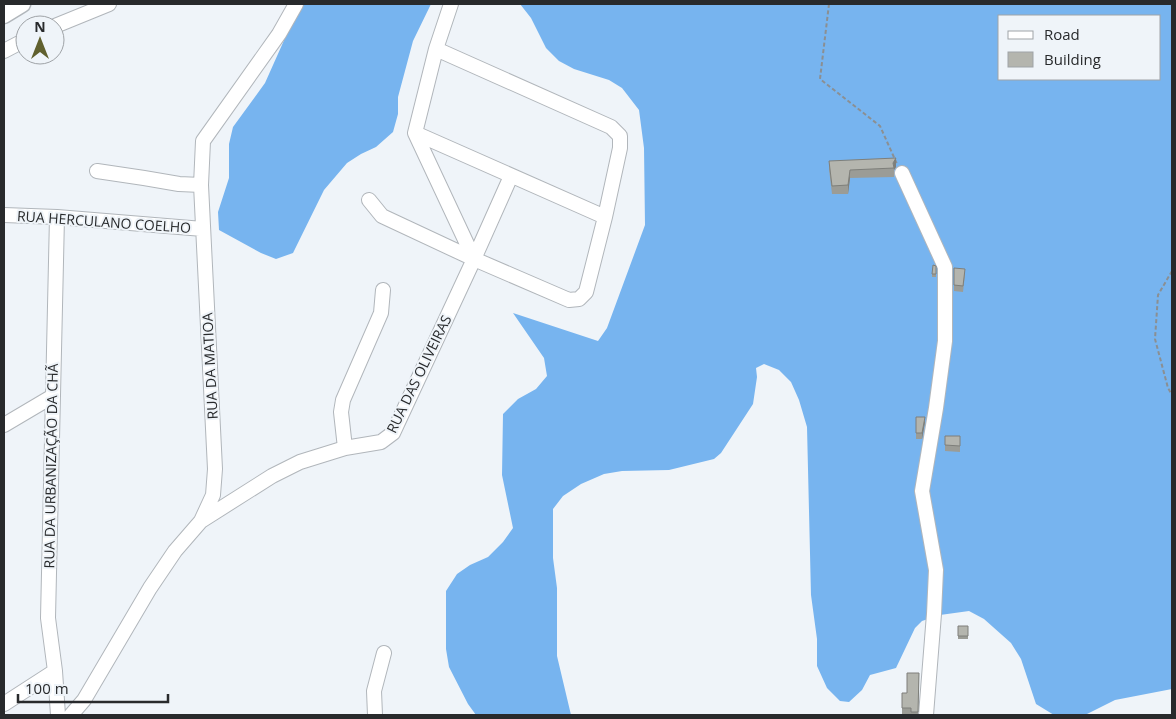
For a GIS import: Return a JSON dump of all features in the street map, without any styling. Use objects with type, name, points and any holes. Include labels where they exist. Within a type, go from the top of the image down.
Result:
[{"type":"main road","points":[[4,15],[22,4]]},
{"type":"street","points":[[65,22],[109,4]]},
{"type":"street","name":"RUA DA MATIOA","points":[[71,715],[84,700],[150,588],[175,551],[200,521],[213,495],[215,469],[201,185],[203,141],[279,34],[296,4]]},
{"type":"street","points":[[451,4],[436,48],[415,133],[474,259]]},
{"type":"street","points":[[369,200],[382,216],[474,259],[569,300],[579,299],[586,292],[605,217],[620,148],[620,136],[611,127],[436,48]]},
{"type":"street","points":[[415,133],[605,217]]},
{"type":"street","points":[[96,171],[179,184],[201,185]]},
{"type":"street","points":[[902,173],[945,267],[945,341],[922,491],[936,570],[926,715]]},
{"type":"street","name":"RUA DAS OLIVEIRAS","points":[[200,521],[272,476],[300,462],[345,448],[381,442],[393,433],[512,176]]},
{"type":"street","name":"RUA HERCULANO COELHO","points":[[4,215],[56,217],[203,229]]},
{"type":"street","name":"RUA DA URBANIZAÇÃO DA CHÃ","points":[[56,217],[48,618],[55,671],[58,715]]},
{"type":"street","points":[[345,448],[341,412],[343,400],[381,313],[383,290]]},
{"type":"street","points":[[4,425],[53,396]]},
{"type":"street","points":[[375,715],[374,690],[384,653]]},
{"type":"street","points":[[4,704],[55,671]]},
{"type":"path","points":[[829,4],[820,79],[880,126],[902,173]]},
{"type":"path","points":[[1172,271],[1158,295],[1155,339],[1168,388],[1172,395]]},
{"type":"shaded area","points":[[293,4],[431,4],[413,41],[398,97],[398,114],[393,132],[376,147],[347,163],[324,190],[293,253],[276,259],[219,230],[218,212],[229,178],[229,144],[233,127],[265,83],[294,18]]},
{"type":"shaded area","points":[[520,4],[1172,4],[1172,689],[1115,700],[1085,715],[1054,715],[1036,704],[1021,659],[1011,643],[984,619],[969,611],[940,615],[922,621],[915,628],[896,668],[870,675],[862,690],[849,702],[840,701],[827,688],[817,666],[817,639],[811,595],[807,427],[799,400],[791,382],[779,370],[764,364],[756,368],[757,377],[753,404],[721,453],[714,459],[669,470],[622,471],[604,474],[581,484],[563,496],[553,509],[553,558],[557,588],[557,656],[571,715],[476,715],[468,704],[449,667],[446,649],[446,591],[457,574],[470,565],[488,557],[503,542],[513,528],[502,475],[503,414],[518,399],[536,389],[547,376],[544,358],[513,313],[598,341],[607,328],[645,225],[644,148],[639,110],[622,88],[609,80],[574,69],[559,61],[546,48],[531,18]]},
{"type":"building","points":[[896,158],[893,163],[894,168],[850,170],[848,185],[832,186],[829,161]]},
{"type":"building","points":[[933,265],[936,266],[936,274],[932,274]]},
{"type":"building","points":[[954,268],[965,269],[963,286],[954,285]]},
{"type":"building","points":[[916,417],[925,417],[922,433],[916,433]]},
{"type":"building","points":[[945,436],[960,436],[960,446],[945,445]]},
{"type":"building","points":[[958,626],[968,626],[968,636],[958,636]]},
{"type":"building","points":[[907,673],[919,673],[918,712],[911,712],[911,708],[902,708],[902,693],[907,693]]}]
